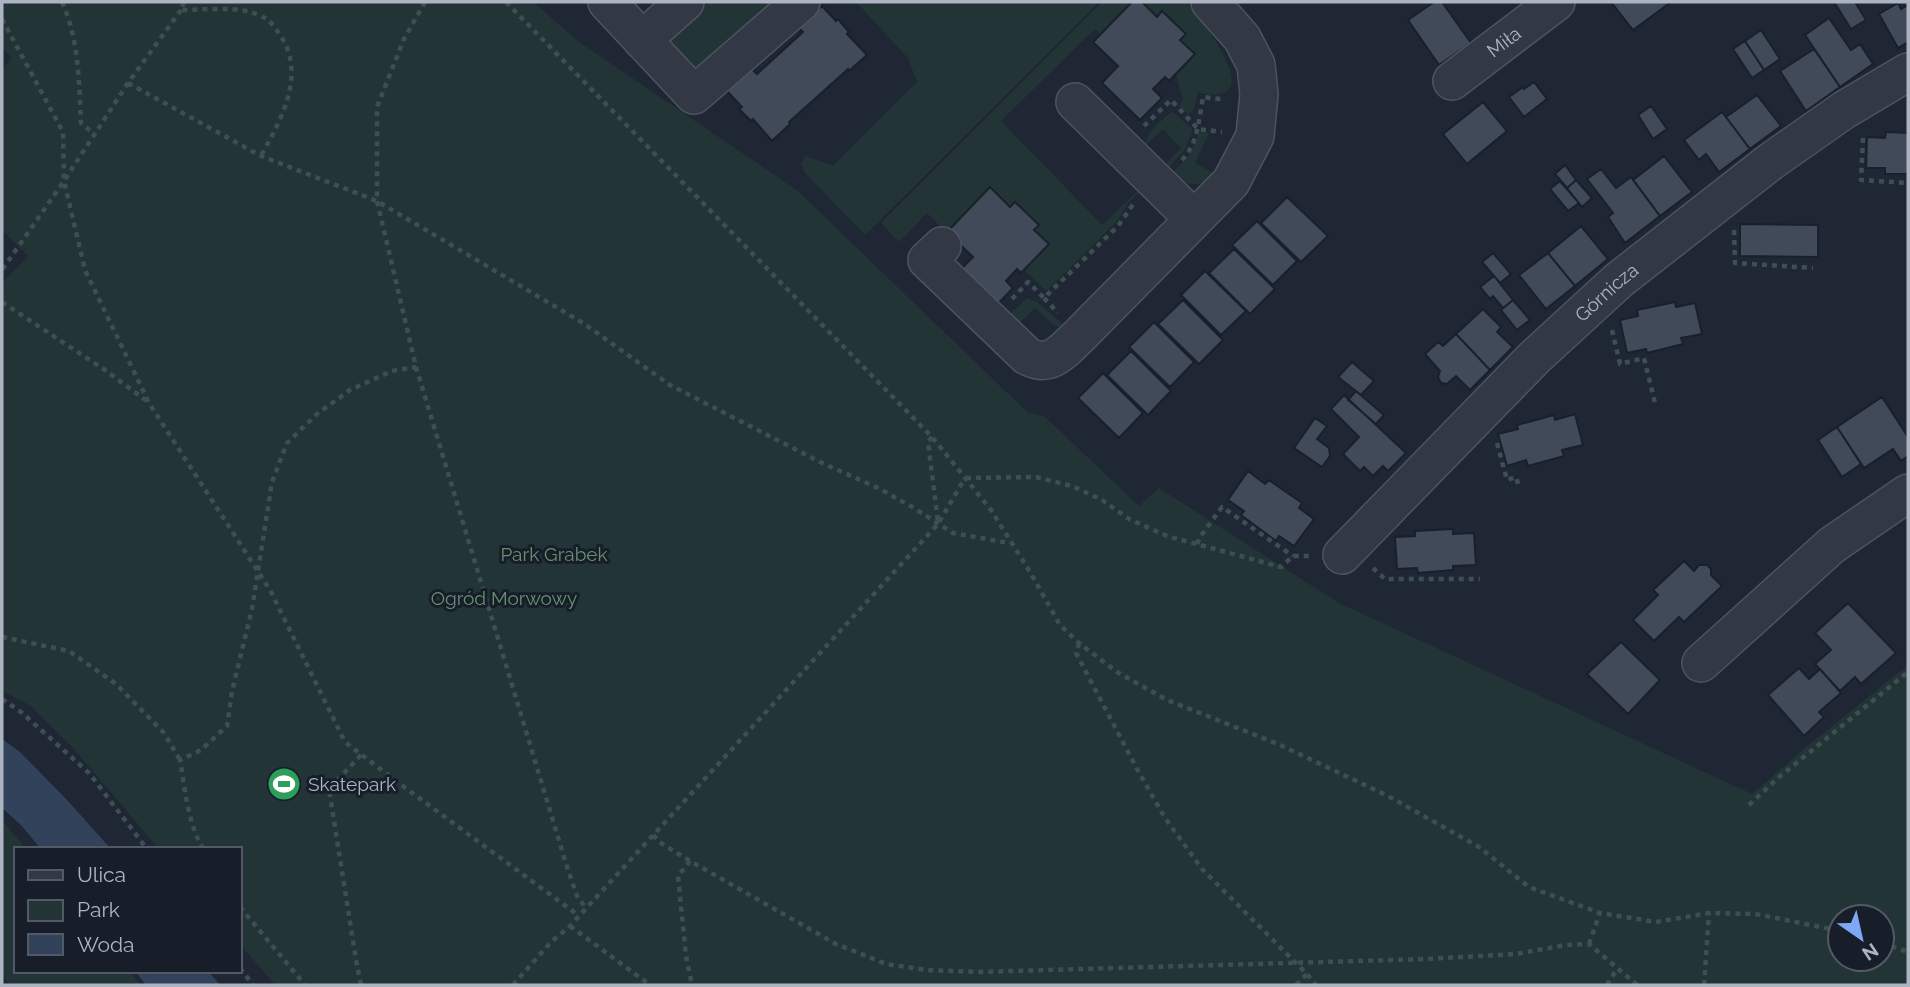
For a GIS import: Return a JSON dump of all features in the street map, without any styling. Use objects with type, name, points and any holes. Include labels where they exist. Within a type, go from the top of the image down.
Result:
[{"type":"street","points":[[607,2],[694,95],[801,2]]},
{"type":"street","points":[[642,40],[685,2]]},
{"type":"street","points":[[942,246],[927,260],[1027,356],[1036,361],[1057,357],[1231,182],[1255,135],[1259,94],[1256,65],[1242,38],[1210,2]]},
{"type":"street","name":"Miła","points":[[1452,81],[1556,2]]},
{"type":"street","name":"Górnicza","points":[[1346,551],[1535,357],[1619,280],[1770,162],[1844,110],[1908,72]]},
{"type":"street","points":[[1075,102],[1194,219]]},
{"type":"street","points":[[1701,663],[1832,545],[1908,492]]},
{"type":"path","points":[[62,2],[70,20],[78,58],[81,123],[94,134]]},
{"type":"path","points":[[2,270],[184,2]]},
{"type":"path","points":[[425,2],[404,39],[377,107],[377,201],[416,367],[567,867],[577,896],[585,907]]},
{"type":"path","points":[[506,2],[932,437],[990,510],[1060,625],[1117,672],[1167,700],[1278,744],[1388,796],[1479,847],[1529,887],[1600,913],[1656,922],[1709,913],[1756,914],[1826,928]]},
{"type":"path","points":[[181,10],[244,10],[270,20],[286,43],[293,67],[290,88],[280,122],[261,156]]},
{"type":"path","points":[[2,19],[63,132],[64,181],[85,270],[149,403],[270,590],[345,742],[579,915]]},
{"type":"path","points":[[128,83],[261,156],[377,201],[583,323],[670,384],[820,463],[878,488],[953,533],[1010,543]]},
{"type":"path","points":[[1138,132],[1171,100],[1198,129],[1255,135]]},
{"type":"path","points":[[1859,128],[1863,136],[1861,180],[1908,183]]},
{"type":"path","points":[[1734,225],[1735,263],[1813,268]]},
{"type":"path","points":[[2,302],[105,370],[149,403]]},
{"type":"path","points":[[1611,325],[1620,364],[1644,358],[1655,402]]},
{"type":"path","points":[[180,761],[201,750],[227,726],[232,691],[252,609],[272,482],[287,443],[317,414],[350,390],[392,371],[416,367]]},
{"type":"path","points":[[932,437],[928,442],[938,523]]},
{"type":"path","points":[[965,478],[1036,477],[1072,486],[1102,500],[1129,519],[1167,536],[1281,567]]},
{"type":"path","points":[[513,985],[938,523],[965,478]]},
{"type":"path","points":[[1197,544],[1222,507],[1293,556]]},
{"type":"path","points":[[1346,551],[1385,579],[1480,579]]},
{"type":"path","points":[[2,637],[69,650],[116,684],[164,733],[180,761],[189,810],[202,847]]},
{"type":"path","points":[[1079,643],[1076,653],[1165,818],[1202,869],[1315,985]]},
{"type":"path","points":[[1749,805],[1778,778],[1908,672]]},
{"type":"path","points":[[2,699],[21,712],[89,773],[145,847]]},
{"type":"path","points":[[361,755],[329,789],[361,985]]},
{"type":"path","points":[[653,835],[690,861],[836,944],[886,964],[927,970],[978,972],[1297,964],[1515,954],[1589,944],[1637,985]]},
{"type":"path","points":[[690,861],[678,876],[686,956],[692,985]]},
{"type":"path","points":[[242,908],[305,985]]},
{"type":"path","points":[[1589,944],[1600,913]]},
{"type":"path","points":[[1704,985],[1709,913]]},
{"type":"path","points":[[569,926],[650,985]]},
{"type":"path","points":[[1607,985],[1617,969]]},
{"type":"path","points":[[242,971],[253,985]]},
{"type":"path","points":[[1296,985],[1307,974]]},
{"type":"green space","name":"Park Grabek","points":[[2,2],[533,2],[582,44],[798,191],[1028,413],[1044,416],[1139,506],[1159,488],[1339,603],[1752,794],[1908,665],[1908,985],[275,985],[242,946],[242,847],[157,847],[74,749],[31,706],[2,691],[2,283],[28,256],[2,230],[2,69],[12,58],[2,47]]},
{"type":"green space","points":[[709,2],[786,2],[698,76],[668,38]]},
{"type":"green space","points":[[856,2],[1099,2],[865,235],[805,173],[801,164],[806,156],[833,166],[917,82],[908,58]]},
{"type":"green space","points":[[1102,2],[1132,2],[1101,34],[1095,29],[1001,121],[1102,225],[1144,185],[1128,203],[1118,220],[1048,290],[1024,270],[1049,244],[1034,230],[1039,224],[1016,202],[1010,207],[990,188],[948,231],[927,213],[899,242],[881,223]]},
{"type":"green space","points":[[1142,2],[1186,2],[1221,50],[1232,79],[1230,89],[1220,94],[1198,92],[1194,110],[1188,114],[1179,106],[1183,100],[1176,75],[1195,54],[1180,40],[1162,11],[1157,17]]},
{"type":"green space","points":[[1172,111],[1193,130],[1184,151],[1167,169],[1166,164],[1181,148],[1163,129],[1145,146],[1151,131]]},
{"type":"green space","points":[[1200,131],[1209,133],[1195,163],[1215,174],[1201,183],[1187,183],[1172,174],[1190,154]]},
{"type":"green space","points":[[1027,298],[1037,302],[1061,325],[1059,327],[1052,324],[1035,308],[1017,325],[1006,318]]},
{"type":"green space","points":[[2,820],[24,847],[14,847],[14,973],[132,973],[141,985],[10,985],[2,975]]},
{"type":"water","points":[[2,739],[20,752],[109,847],[39,847],[2,808]]},
{"type":"water","points":[[137,973],[210,973],[220,985],[146,985]]},
{"type":"building","points":[[1132,2],[1142,2],[1157,17],[1162,11],[1186,34],[1180,40],[1195,54],[1169,81],[1165,77],[1153,89],[1162,98],[1140,120],[1102,83],[1118,66],[1093,42]]},
{"type":"building","points":[[1434,2],[1442,2],[1471,43],[1439,65],[1408,20]]},
{"type":"building","points":[[1611,2],[1671,2],[1633,30]]},
{"type":"building","points":[[1834,2],[1855,2],[1866,20],[1851,29]]},
{"type":"building","points":[[1898,3],[1901,9],[1908,5],[1908,42],[1898,48],[1879,14]]},
{"type":"building","points":[[822,6],[836,21],[838,19],[849,32],[847,34],[867,55],[789,122],[772,141],[753,119],[751,121],[739,109],[742,107],[727,91],[752,69],[757,74],[803,32],[798,27]]},
{"type":"building","points":[[1829,18],[1851,50],[1860,44],[1873,64],[1840,87],[1805,35]]},
{"type":"building","points":[[1761,30],[1780,59],[1764,70],[1745,41]]},
{"type":"building","points":[[1745,41],[1764,70],[1752,78],[1733,49]]},
{"type":"building","points":[[1814,49],[1840,87],[1806,111],[1780,71]]},
{"type":"building","points":[[1534,82],[1547,99],[1524,117],[1509,97]]},
{"type":"building","points":[[1757,95],[1781,126],[1750,149],[1726,117]]},
{"type":"building","points":[[1483,102],[1507,131],[1467,164],[1443,134]]},
{"type":"building","points":[[1651,106],[1667,129],[1653,139],[1638,115]]},
{"type":"building","points":[[1722,112],[1750,149],[1719,172],[1706,154],[1699,160],[1684,140]]},
{"type":"building","points":[[1886,132],[1908,133],[1908,174],[1885,174],[1885,168],[1866,168],[1867,137],[1885,138]]},
{"type":"building","points":[[1664,156],[1692,192],[1660,216],[1633,180]]},
{"type":"building","points":[[1565,165],[1576,180],[1567,188],[1555,174]]},
{"type":"building","points":[[1601,169],[1616,188],[1631,177],[1660,216],[1625,243],[1608,217],[1613,213],[1587,179]]},
{"type":"building","points":[[1576,180],[1592,198],[1582,207],[1567,188]]},
{"type":"building","points":[[1560,181],[1579,203],[1568,211],[1550,189]]},
{"type":"building","points":[[990,187],[1010,207],[1015,202],[1039,225],[1034,230],[1049,244],[1021,273],[1017,269],[1006,281],[1013,288],[992,310],[955,275],[973,257],[947,232]]},
{"type":"building","points":[[1287,197],[1328,236],[1301,262],[1261,223]]},
{"type":"building","points":[[1257,221],[1297,261],[1273,285],[1232,245]]},
{"type":"building","points":[[1740,224],[1818,225],[1818,257],[1740,256]]},
{"type":"building","points":[[1581,226],[1608,259],[1575,286],[1548,253]]},
{"type":"building","points":[[1234,249],[1275,289],[1250,314],[1209,273]]},
{"type":"building","points":[[1493,253],[1511,274],[1500,283],[1482,262]]},
{"type":"building","points":[[1548,253],[1575,286],[1546,309],[1519,275]]},
{"type":"building","points":[[1205,271],[1246,311],[1221,335],[1181,295]]},
{"type":"building","points":[[1494,276],[1513,300],[1503,308],[1493,296],[1490,299],[1480,287]]},
{"type":"building","points":[[1183,300],[1223,340],[1199,364],[1158,324]]},
{"type":"building","points":[[1513,300],[1530,320],[1517,330],[1501,310]]},
{"type":"building","points":[[1675,302],[1676,307],[1695,303],[1702,334],[1681,338],[1683,344],[1647,353],[1646,349],[1627,353],[1620,320],[1638,316],[1637,310]]},
{"type":"building","points":[[1483,309],[1501,327],[1497,332],[1513,347],[1490,370],[1456,334]]},
{"type":"building","points":[[1154,322],[1194,362],[1170,387],[1129,347]]},
{"type":"building","points":[[1456,334],[1490,370],[1470,390],[1456,376],[1447,384],[1441,383],[1438,377],[1440,371],[1425,354],[1438,342],[1443,346]]},
{"type":"building","points":[[1131,351],[1171,391],[1148,415],[1107,375]]},
{"type":"building","points":[[1352,362],[1374,381],[1361,395],[1338,377]]},
{"type":"building","points":[[1103,373],[1143,413],[1119,438],[1078,398]]},
{"type":"building","points":[[1356,391],[1384,415],[1376,424],[1348,400]]},
{"type":"building","points":[[1344,395],[1406,453],[1388,471],[1383,466],[1373,476],[1364,467],[1360,471],[1343,454],[1359,437],[1331,409]]},
{"type":"building","points":[[1882,397],[1908,437],[1908,456],[1901,461],[1893,449],[1864,468],[1837,427]]},
{"type":"building","points":[[1575,414],[1583,445],[1562,450],[1564,456],[1528,466],[1526,460],[1507,466],[1498,434],[1518,429],[1517,425],[1554,415],[1555,420]]},
{"type":"building","points":[[1315,418],[1327,426],[1317,439],[1329,448],[1330,456],[1322,467],[1294,448]]},
{"type":"building","points":[[1837,427],[1861,464],[1842,477],[1818,440]]},
{"type":"building","points":[[1248,471],[1265,484],[1269,480],[1302,503],[1299,508],[1314,519],[1294,546],[1279,536],[1276,541],[1241,515],[1244,511],[1228,500]]},
{"type":"building","points":[[1453,529],[1453,534],[1474,533],[1476,565],[1453,566],[1453,570],[1418,573],[1417,568],[1397,569],[1395,537],[1415,536],[1415,531]]},
{"type":"building","points":[[1684,561],[1694,571],[1699,565],[1707,565],[1711,569],[1711,575],[1722,586],[1684,622],[1679,617],[1654,641],[1633,620],[1658,595],[1653,590]]},
{"type":"building","points":[[1848,603],[1896,653],[1861,684],[1855,677],[1840,691],[1815,664],[1831,650],[1815,633]]},
{"type":"building","points":[[1621,642],[1660,680],[1628,714],[1587,674]]},
{"type":"building","points":[[1799,668],[1809,679],[1820,669],[1841,693],[1819,712],[1824,717],[1804,736],[1768,695]]},
{"type":"place","name":"Skatepark","points":[[284,784]]},
{"type":"park label","name":"Ogród Morwowy","points":[[504,598]]}]
